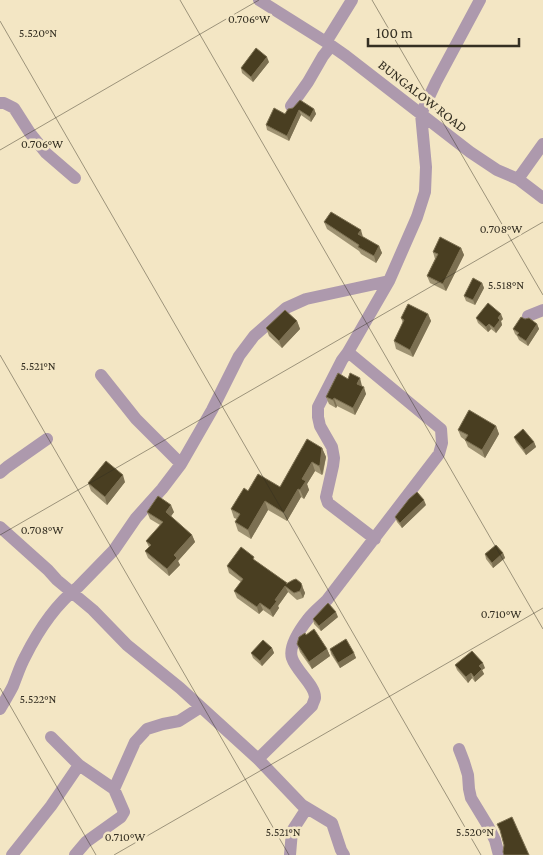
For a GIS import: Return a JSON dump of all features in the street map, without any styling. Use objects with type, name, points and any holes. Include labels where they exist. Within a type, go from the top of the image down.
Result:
[{"type":"street","name":"BUNGALOW ROAD","points":[[259,0],[346,56],[477,157],[497,170],[518,179],[543,198]]},
{"type":"street","points":[[291,106],[323,56],[352,0]]},
{"type":"street","points":[[374,539],[328,503],[326,497],[334,458],[332,447],[320,426],[318,407],[342,360],[389,281],[417,217],[425,192],[426,166],[421,114],[480,0]]},
{"type":"street","points":[[0,103],[4,102],[14,108],[46,153],[75,178]]},
{"type":"street","points":[[518,179],[543,144]]},
{"type":"street","points":[[0,710],[39,631],[72,592],[114,550],[136,518],[162,489],[180,464],[212,410],[239,356],[254,336],[286,308],[306,299],[389,281]]},
{"type":"street","points":[[528,316],[543,310]]},
{"type":"street","points":[[258,758],[312,706],[315,697],[313,688],[301,674],[291,657],[292,646],[299,633],[308,618],[328,600],[439,454],[442,442],[441,429],[348,352]]},
{"type":"street","points":[[101,375],[136,419],[180,464]]},
{"type":"street","points":[[0,474],[47,439]]},
{"type":"street","points":[[0,527],[57,580],[93,610],[127,645],[180,688],[258,758],[296,800],[332,823],[344,855]]},
{"type":"street","points":[[114,789],[135,742],[147,729],[179,721],[201,708]]},
{"type":"street","points":[[50,737],[79,765],[114,789],[124,812],[121,817],[86,842],[75,855]]},
{"type":"street","points":[[459,749],[468,775],[471,798],[495,840],[499,855]]},
{"type":"street","points":[[12,855],[51,806],[79,765]]},
{"type":"street","points":[[290,855],[292,830],[308,808]]},
{"type":"building","points":[[256,48],[267,57],[251,77],[241,68]]},
{"type":"building","points":[[300,100],[314,109],[310,117],[299,110],[287,136],[266,125],[274,108],[285,114],[288,109],[293,108]]},
{"type":"building","points":[[331,212],[361,230],[358,234],[379,246],[374,256],[358,247],[359,245],[324,222]]},
{"type":"building","points":[[440,237],[461,248],[443,284],[427,276],[438,254],[433,252]]},
{"type":"building","points":[[473,278],[482,283],[473,300],[464,296]]},
{"type":"building","points":[[488,303],[501,314],[498,318],[500,320],[494,328],[489,324],[486,327],[476,318]]},
{"type":"building","points":[[408,304],[428,314],[410,350],[394,341],[404,320],[401,318]]},
{"type":"building","points":[[285,310],[297,321],[279,341],[266,328]]},
{"type":"building","points":[[521,317],[529,318],[537,324],[526,341],[517,335],[519,333],[513,329]]},
{"type":"building","points":[[338,373],[348,379],[350,373],[360,378],[357,384],[364,387],[353,408],[334,398],[333,400],[326,397]]},
{"type":"building","points":[[469,410],[496,426],[482,450],[465,440],[468,435],[458,430]]},
{"type":"building","points":[[523,429],[534,442],[524,450],[514,437]]},
{"type":"building","points":[[307,439],[322,448],[320,465],[312,462],[302,479],[306,481],[300,490],[298,489],[284,513],[265,501],[248,530],[235,522],[240,514],[231,509],[244,488],[248,491],[258,474],[280,487]]},
{"type":"building","points":[[106,461],[123,475],[105,497],[88,483]]},
{"type":"building","points":[[417,492],[424,500],[400,523],[395,517]]},
{"type":"building","points":[[158,496],[171,505],[166,512],[192,535],[174,555],[177,558],[167,569],[145,551],[151,545],[146,541],[163,522],[147,512]]},
{"type":"building","points":[[496,545],[503,553],[492,563],[485,554]]},
{"type":"building","points":[[241,547],[254,557],[253,559],[286,584],[296,579],[302,586],[300,591],[294,593],[285,586],[270,610],[260,603],[257,607],[234,591],[243,579],[227,566]]},
{"type":"building","points":[[328,603],[336,612],[319,626],[313,619]]},
{"type":"building","points":[[314,629],[327,649],[309,662],[297,644],[299,637],[305,633],[306,635]]},
{"type":"building","points":[[346,639],[354,653],[338,663],[330,649]]},
{"type":"building","points":[[263,640],[272,648],[260,661],[251,653]]},
{"type":"building","points":[[472,651],[483,663],[479,666],[482,669],[474,677],[471,673],[466,677],[455,665]]},
{"type":"building","points":[[512,817],[529,855],[504,855],[504,845],[497,824]]}]
